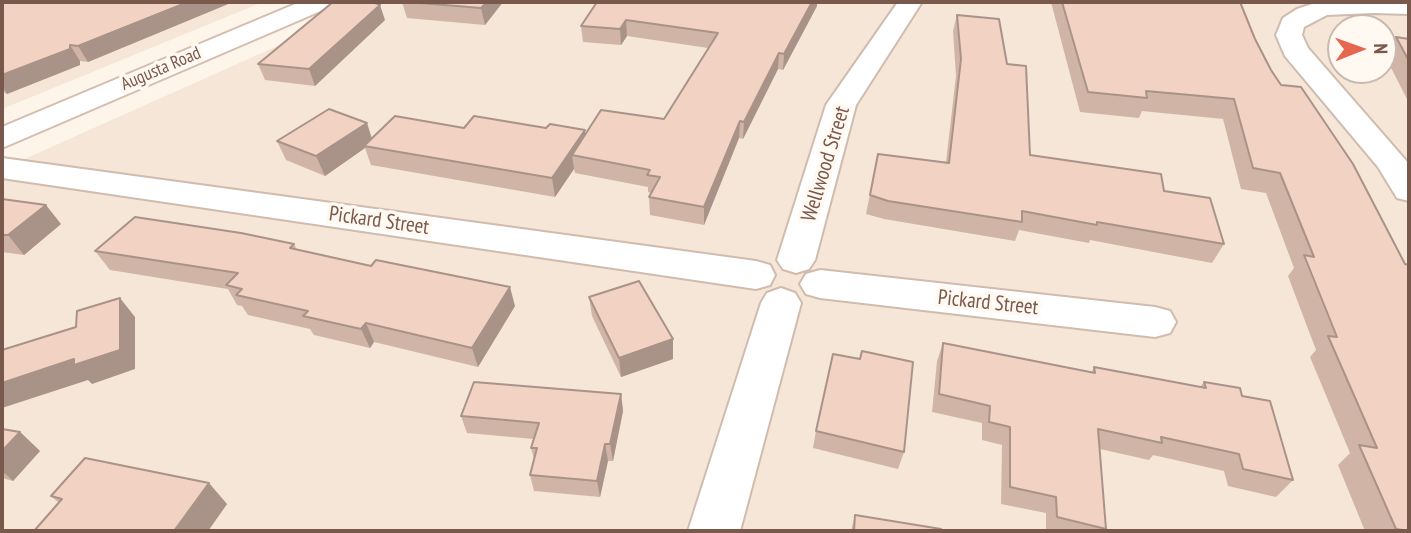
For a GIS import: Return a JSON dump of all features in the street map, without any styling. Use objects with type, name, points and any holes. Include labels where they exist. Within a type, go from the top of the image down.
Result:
[{"type":"street","name":"Augusta Road","points":[[2,138],[320,2]]},
{"type":"street","name":"Wellwood Street","points":[[714,531],[841,105],[910,2]]},
{"type":"street","points":[[1409,7],[1361,5],[1324,8],[1306,14],[1292,24],[1289,35],[1295,50],[1392,163],[1409,190]]},
{"type":"street","name":"Pickard Street","points":[[2,168],[788,280],[1156,322]]},
{"type":"shaded area","points":[[2,2],[263,2],[2,109]]},
{"type":"shaded area","points":[[376,2],[1409,2],[1409,531],[2,531],[2,169]]},
{"type":"building","points":[[2,2],[188,2],[78,46],[70,45],[70,49],[2,75]]},
{"type":"building","points":[[333,2],[373,2],[380,5],[309,69],[258,64]]},
{"type":"building","points":[[408,2],[487,2],[481,8]]},
{"type":"building","points":[[597,2],[812,2],[784,54],[779,53],[744,122],[740,121],[704,207],[649,197],[660,177],[647,175],[650,170],[572,155],[601,110],[664,119],[718,33],[626,20],[620,29],[581,26]]},
{"type":"building","points":[[1062,2],[1240,2],[1255,39],[1281,85],[1301,87],[1353,164],[1405,264],[1409,265],[1409,531],[1396,529],[1359,445],[1377,448],[1328,336],[1337,337],[1304,255],[1314,257],[1280,173],[1253,168],[1234,99],[1146,91],[1147,98],[1088,92]]},
{"type":"building","points":[[957,15],[999,19],[1007,64],[1026,66],[1030,155],[1161,174],[1164,191],[1210,198],[1224,244],[1022,211],[1022,222],[888,201],[870,195],[878,154],[949,163],[961,59]]},
{"type":"building","points":[[1397,37],[1409,39],[1409,61],[1397,39]]},
{"type":"building","points":[[329,109],[367,123],[316,156],[277,141]]},
{"type":"building","points":[[395,116],[464,128],[474,116],[546,128],[550,124],[585,130],[552,178],[364,146]]},
{"type":"building","points":[[2,199],[46,205],[8,235],[2,235]]},
{"type":"building","points":[[135,217],[294,244],[290,248],[371,266],[376,260],[510,287],[472,348],[366,323],[361,329],[303,316],[308,311],[236,295],[242,289],[226,285],[238,273],[95,251]]},
{"type":"building","points":[[639,281],[673,339],[619,358],[589,297]]},
{"type":"building","points":[[120,298],[120,350],[74,365],[74,359],[2,383],[2,350],[76,327],[77,311]]},
{"type":"building","points":[[943,343],[1095,373],[1094,367],[1206,388],[1204,382],[1240,388],[1242,396],[1270,401],[1293,480],[1243,469],[1239,454],[1161,437],[1162,443],[1098,429],[1106,529],[1057,517],[1056,497],[1010,487],[1010,427],[989,422],[990,406],[939,394]]},
{"type":"building","points":[[862,351],[913,362],[904,452],[816,431],[833,354],[860,359]]},
{"type":"building","points":[[474,382],[621,394],[610,444],[605,444],[597,481],[530,475],[537,448],[531,448],[539,423],[461,416]]},
{"type":"building","points":[[2,429],[20,432],[2,451]]},
{"type":"building","points":[[85,458],[209,483],[174,531],[34,531],[62,499],[51,496]]},
{"type":"building","points":[[855,515],[941,529],[942,531],[854,531]]}]
